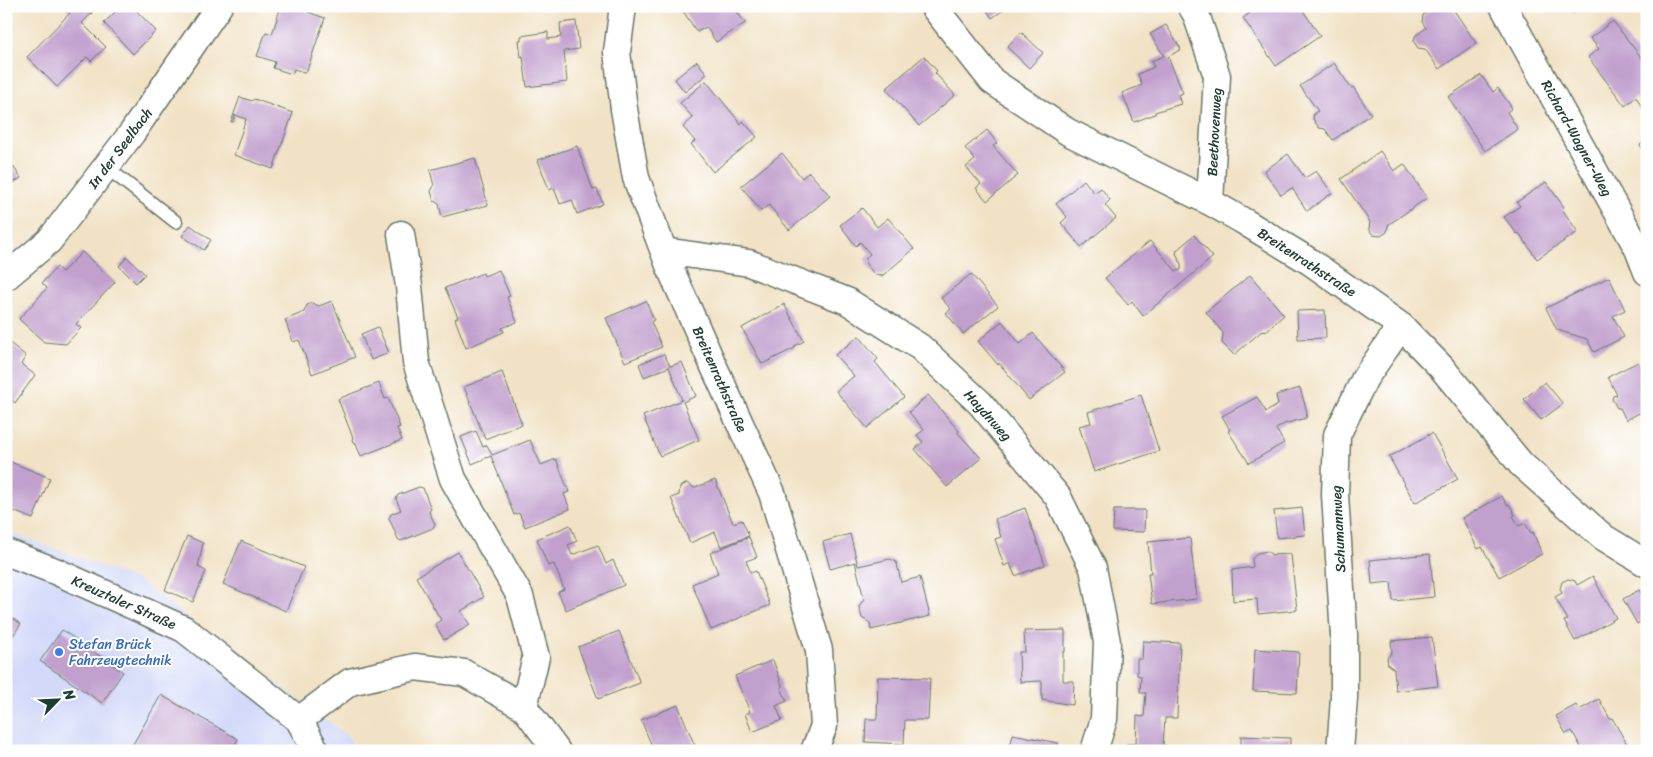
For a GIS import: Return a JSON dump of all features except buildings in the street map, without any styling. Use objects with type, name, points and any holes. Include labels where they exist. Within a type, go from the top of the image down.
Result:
[{"type":"street","name":"In der Seelbach","points":[[6,277],[49,241],[138,124],[219,6]]},
{"type":"street","name":"Breitenrathstraße","points":[[623,6],[617,52],[624,109],[636,178],[664,251],[714,369],[772,493],[819,650],[824,726],[814,751]]},
{"type":"street","name":"Breitenrathstraße","points":[[933,6],[992,82],[1068,132],[1210,202],[1309,261],[1401,326],[1441,366],[1521,464],[1603,537],[1647,564]]},
{"type":"street","name":"Beethovenweg","points":[[1191,6],[1196,14],[1217,76],[1210,202]]},
{"type":"street","name":"Richard-Wagner-Weg","points":[[1503,6],[1638,249],[1647,272]]},
{"type":"street","points":[[401,234],[409,286],[416,362],[453,478],[520,596],[534,648],[536,657],[524,707]]},
{"type":"street","name":"Haydnweg","points":[[664,251],[749,263],[847,301],[920,347],[980,403],[1058,497],[1093,568],[1107,642],[1104,719],[1094,751]]},
{"type":"street","name":"Schumannweg","points":[[1340,751],[1344,698],[1344,635],[1335,495],[1337,435],[1365,378],[1401,326]]},
{"type":"street","name":"Kreuztaler Straße","points":[[6,552],[55,571],[184,629],[299,720],[316,751]]},
{"type":"street","points":[[299,720],[350,682],[416,667],[464,674],[524,707],[557,751]]},
{"type":"lane","points":[[106,167],[176,222]]},
{"type":"shaded area","points":[[6,531],[137,580],[348,736],[356,751],[6,751]]},
{"type":"place","name":"Stefan Brück Fahrzeugtechnik","points":[[59,652]]}]
